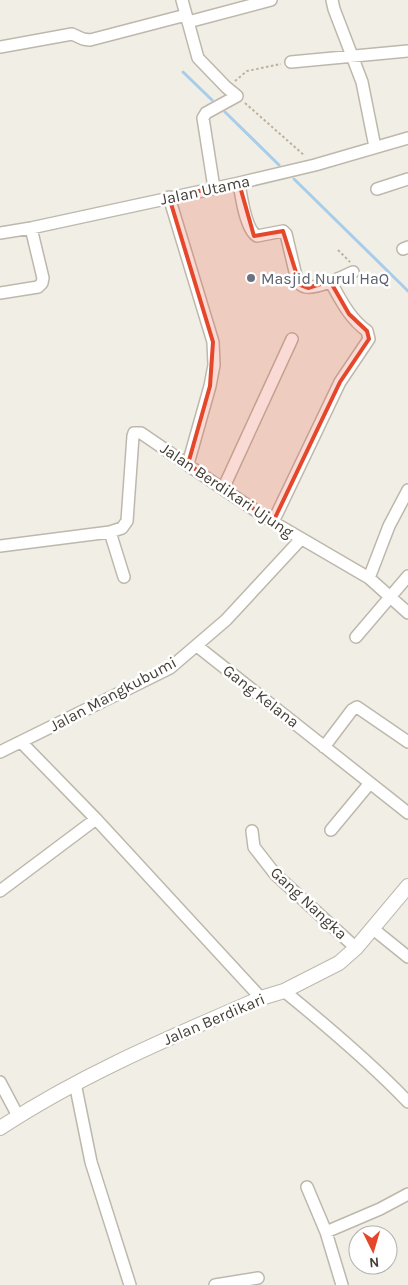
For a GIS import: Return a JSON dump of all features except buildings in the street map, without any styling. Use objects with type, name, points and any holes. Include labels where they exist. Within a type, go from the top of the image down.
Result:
[{"type":"street","points":[[182,0],[198,58],[237,96],[206,113],[203,118],[214,188]]},
{"type":"street","points":[[0,47],[72,34],[90,40],[271,0]]},
{"type":"street","points":[[332,0],[339,24],[362,82],[375,147]]},
{"type":"street","points":[[291,62],[408,51]]},
{"type":"street","name":"Jalan Utama","points":[[0,233],[32,228],[239,183],[315,165],[408,138]]},
{"type":"street","points":[[378,190],[408,179]]},
{"type":"street","points":[[239,183],[244,210],[254,235],[283,231],[286,234],[299,283],[308,288],[353,272]]},
{"type":"street","points":[[169,197],[213,342],[214,365],[210,386],[188,464]]},
{"type":"street","points":[[0,293],[38,287],[42,283],[43,278],[32,228]]},
{"type":"street","points":[[273,522],[340,382],[369,339],[367,331],[349,314],[330,281]]},
{"type":"street","points":[[223,490],[292,339]]},
{"type":"street","name":"Jalan Berdikari Ujung","points":[[110,532],[122,528],[127,521],[134,433],[141,433],[273,522],[369,578],[408,613]]},
{"type":"street","points":[[369,578],[389,526],[408,490]]},
{"type":"street","points":[[0,546],[110,532],[124,577]]},
{"type":"street","name":"Jalan Mangkubumi","points":[[0,752],[170,668],[226,620],[301,539]]},
{"type":"street","points":[[356,637],[408,576]]},
{"type":"street","name":"Gang Kelana","points":[[197,646],[408,813]]},
{"type":"street","points":[[324,747],[352,710],[357,707],[408,742]]},
{"type":"street","points":[[21,742],[96,819],[261,998]]},
{"type":"street","points":[[331,830],[370,783]]},
{"type":"street","points":[[0,891],[96,819]]},
{"type":"street","name":"Gang Nangka","points":[[252,830],[254,846],[275,874],[356,948]]},
{"type":"street","name":"Jalan Berdikari","points":[[0,1128],[75,1083],[127,1057],[261,998],[284,991],[339,963],[356,948],[408,886]]},
{"type":"street","points":[[372,928],[408,957]]},
{"type":"street","points":[[284,991],[377,1071],[408,1102]]},
{"type":"street","points":[[0,1082],[18,1116]]},
{"type":"street","points":[[75,1083],[91,1162],[130,1285]]},
{"type":"street","points":[[307,1187],[326,1232],[342,1285]]},
{"type":"street","points":[[326,1232],[380,1209],[408,1194]]},
{"type":"street","points":[[215,1285],[258,1278]]},
{"type":"path","points":[[226,87],[247,72],[291,62]]},
{"type":"path","points":[[237,96],[315,165]]},
{"type":"path","points":[[338,250],[352,264],[353,272]]},
{"type":"highlighted area","points":[[239,183],[254,236],[283,231],[300,285],[308,288],[330,281],[349,314],[367,331],[369,339],[340,382],[273,522],[188,464],[210,386],[213,342],[169,197]]},
{"type":"waterway","points":[[183,72],[212,100]]},
{"type":"waterway","points":[[225,112],[279,165]]},
{"type":"waterway","points":[[294,179],[408,291]]},
{"type":"place","name":"Masjid Nurul HaQ","points":[[251,278]]}]
